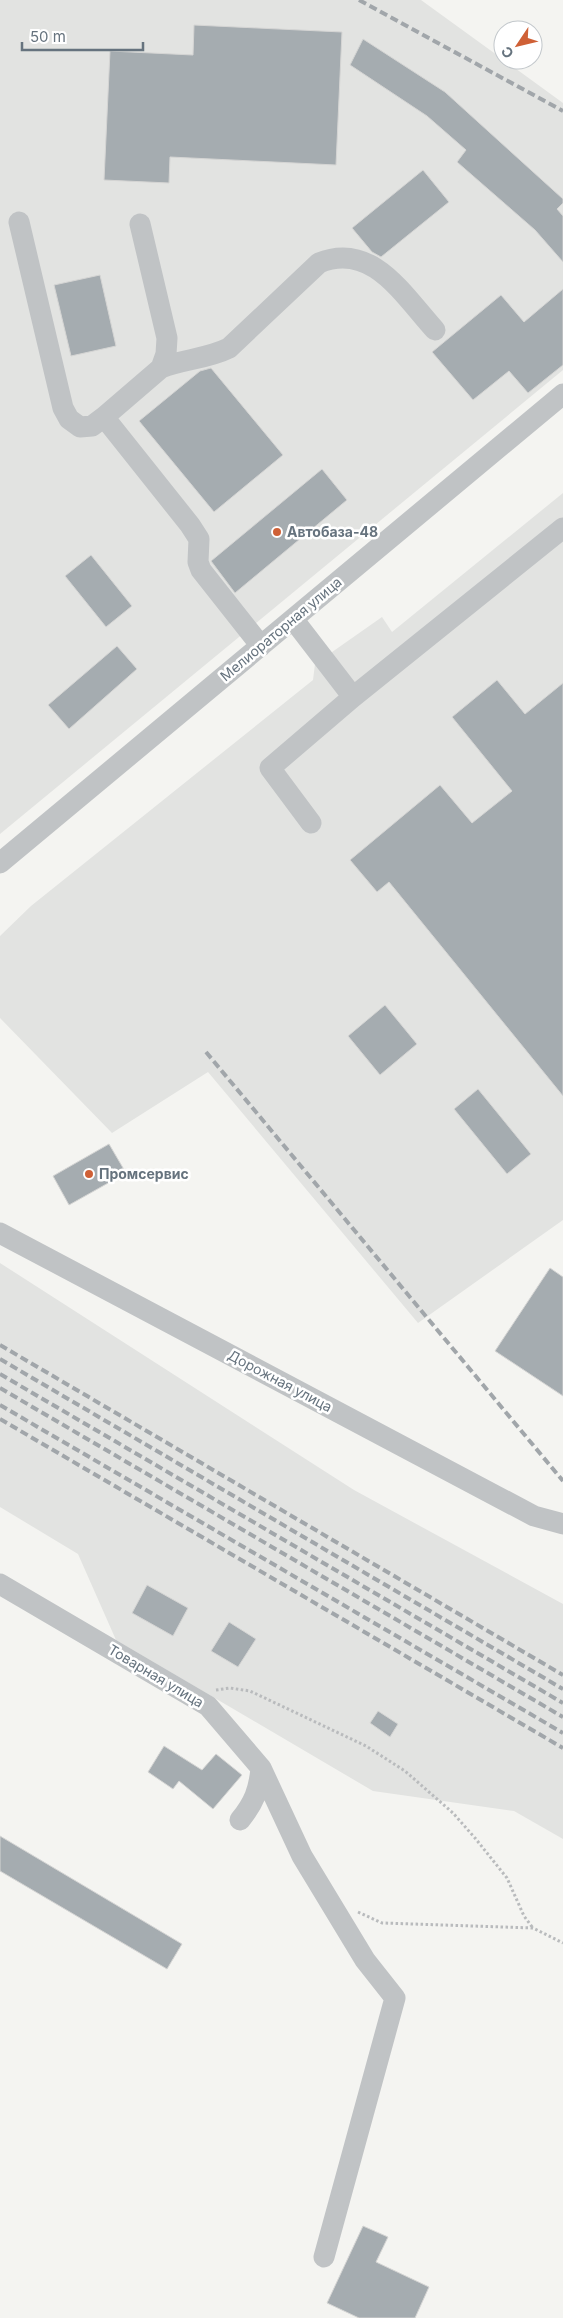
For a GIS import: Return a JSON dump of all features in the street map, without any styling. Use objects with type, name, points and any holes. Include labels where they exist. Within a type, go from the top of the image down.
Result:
[{"type":"street","points":[[19,222],[63,408],[69,420],[80,428],[92,426],[161,368],[174,363],[214,356],[228,348],[319,263],[334,257],[363,260],[381,272],[435,330]]},
{"type":"street","points":[[140,224],[167,338],[166,354],[161,368]]},
{"type":"street","name":"Мелиораторная улица","points":[[0,863],[563,394]]},
{"type":"street","points":[[104,416],[190,525],[199,539],[198,562],[201,570],[261,646]]},
{"type":"street","points":[[311,823],[270,768],[353,697],[563,528]]},
{"type":"street","points":[[293,619],[353,697]]},
{"type":"street","name":"Дорожная улица","points":[[0,1233],[534,1516],[563,1524]]},
{"type":"street","name":"Товарная улица","points":[[0,1584],[208,1706],[261,1768],[302,1856],[365,1960],[395,1998],[324,2257]]},
{"type":"street","points":[[240,1820],[251,1806],[258,1790],[261,1768]]},
{"type":"path","points":[[186,1694],[230,1688],[250,1690],[366,1746],[405,1771],[453,1813],[475,1838],[506,1878],[524,1916],[533,1928]]},
{"type":"path","points":[[355,1911],[382,1924],[533,1928],[563,1943]]},
{"type":"shaded area","points":[[0,0],[421,0],[493,52],[493,70],[518,70],[563,103],[563,370],[0,834]]},
{"type":"shaded area","points":[[563,493],[563,1220],[418,1323],[208,1072],[112,1133],[0,1018],[0,936],[31,906],[313,680],[315,664],[382,617],[392,632]]},
{"type":"shaded area","points":[[0,1263],[354,1490],[563,1604],[563,1839],[514,1811],[373,1791],[116,1640],[78,1554],[0,1507]]},
{"type":"building","points":[[194,25],[342,32],[336,165],[170,157],[169,183],[104,180],[110,51],[193,55]]},
{"type":"building","points":[[363,39],[445,92],[563,199],[563,203],[557,209],[563,216],[563,262],[535,230],[457,162],[466,150],[427,116],[350,65]]},
{"type":"building","points":[[423,170],[449,202],[381,257],[372,252],[352,228]]},
{"type":"building","points":[[100,275],[116,346],[71,356],[54,285]]},
{"type":"building","points":[[563,289],[563,365],[528,393],[509,371],[473,400],[432,352],[501,295],[524,322]]},
{"type":"building","points":[[211,368],[283,455],[214,512],[139,421],[200,371]]},
{"type":"building","name":"Автобаза-48","points":[[322,469],[347,500],[235,593],[211,561]]},
{"type":"building","points":[[91,555],[132,606],[106,627],[65,576]]},
{"type":"building","points":[[117,646],[137,669],[69,729],[48,705]]},
{"type":"building","points":[[497,680],[525,714],[563,683],[563,1096],[389,882],[377,892],[350,860],[440,785],[472,823],[512,791],[452,717]]},
{"type":"building","points":[[385,1005],[417,1044],[380,1075],[348,1036]]},
{"type":"building","points":[[478,1089],[531,1154],[507,1174],[454,1109]]},
{"type":"building","name":"Промсервис","points":[[109,1144],[126,1173],[69,1205],[53,1176]]},
{"type":"building","points":[[550,1268],[563,1277],[563,1396],[495,1351]]},
{"type":"building","points":[[147,1585],[188,1608],[173,1636],[132,1613]]},
{"type":"building","points":[[229,1622],[256,1639],[238,1667],[211,1651]]},
{"type":"building","points":[[378,1711],[398,1724],[390,1737],[370,1723]]},
{"type":"building","points":[[164,1746],[202,1770],[216,1754],[242,1775],[213,1809],[179,1781],[173,1789],[148,1772]]},
{"type":"building","points":[[0,1836],[182,1944],[167,1969],[0,1871]]},
{"type":"building","points":[[363,2226],[388,2237],[376,2262],[429,2287],[415,2318],[359,2318],[327,2303]]},
{"type":"railway","points":[[359,0],[563,111]]},
{"type":"railway","points":[[206,1052],[563,1481]]},
{"type":"railway","points":[[0,1345],[563,1675]]},
{"type":"railway","points":[[0,1359],[563,1689]]},
{"type":"railway","points":[[0,1374],[563,1703]]},
{"type":"railway","points":[[0,1388],[563,1717]]},
{"type":"railway","points":[[0,1405],[563,1733]]},
{"type":"railway","points":[[0,1419],[563,1748]]},
{"type":"place","name":"Автобаза-48","points":[[277,532]]},
{"type":"place","name":"Промсервис","points":[[89,1174]]}]
